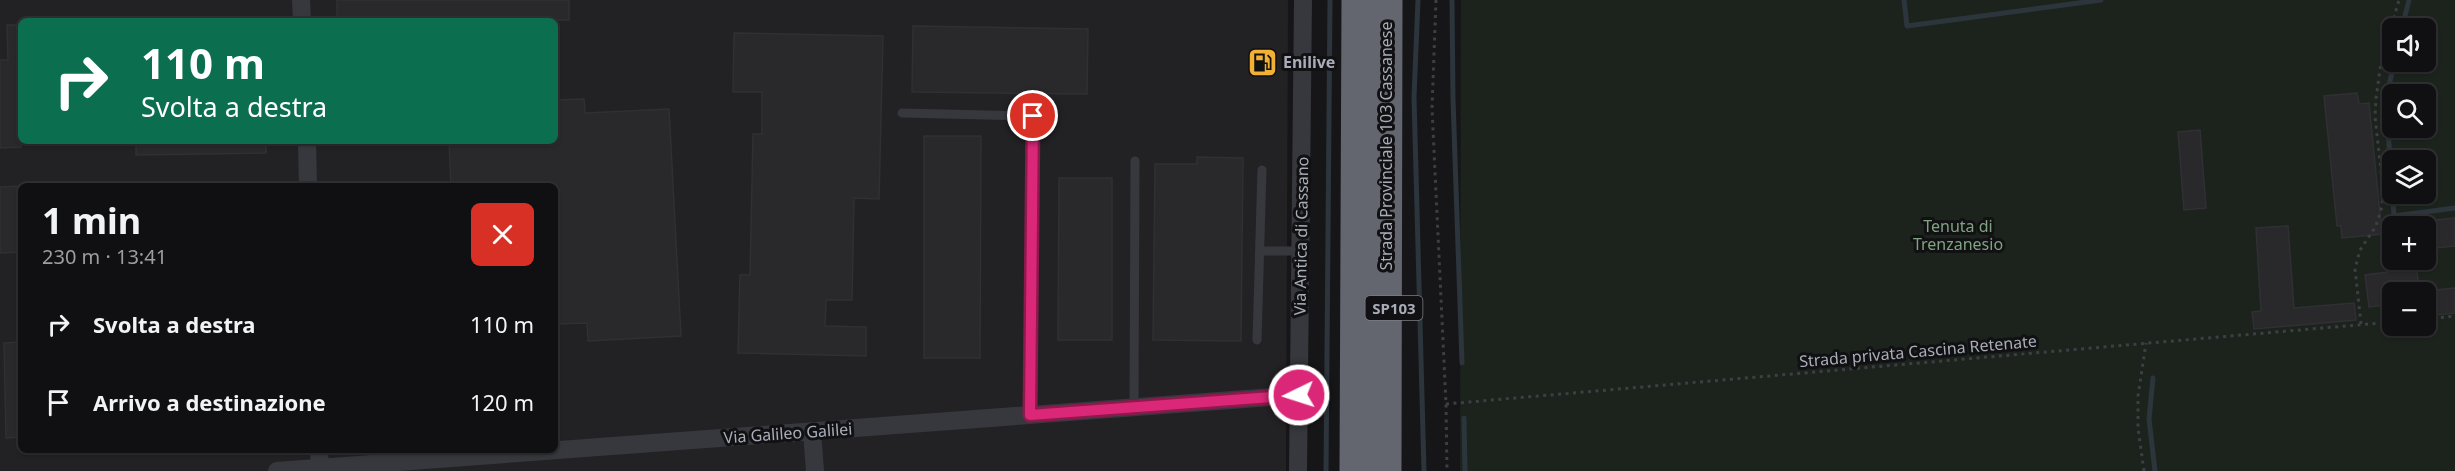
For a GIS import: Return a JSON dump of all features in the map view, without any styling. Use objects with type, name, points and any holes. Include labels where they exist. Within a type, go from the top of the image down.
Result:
[{"type":"highway","name":"Strada Provinciale 103 Cassanese","points":[[1356,471],[1358,0]]},
{"type":"highway","name":"Strada Provinciale 103 Cassanese","points":[[1385,471],[1386,0]]},
{"type":"highway","name":"SP103","points":[[1386,145],[1400,471]]},
{"type":"highway","name":"SP103","points":[[1341,471],[1345,319],[1357,194]]},
{"type":"street","points":[[301,0],[302,18]]},
{"type":"street","name":"Via Antica di Cassano","points":[[1298,471],[1303,0]]},
{"type":"street","points":[[307,144],[308,183]]},
{"type":"street","name":"Via Galileo Galilei","points":[[558,451],[1299,395]]},
{"type":"street","points":[[812,431],[815,471]]},
{"type":"street","points":[[319,453],[320,470]]},
{"type":"street","name":"Via Galileo Galilei","points":[[277,471],[320,470],[534,453]]},
{"type":"lane","points":[[902,113],[1033,116],[1030,415]]},
{"type":"lane","points":[[1134,407],[1135,161]]},
{"type":"lane","points":[[1257,339],[1262,170]]},
{"type":"lane","points":[[1260,251],[1301,251]]},
{"type":"path","points":[[1436,0],[1432,108],[1447,471]]},
{"type":"path","points":[[2361,324],[2355,269],[2360,250],[2376,226],[2382,206],[2383,190],[2375,116],[2376,98],[2381,63],[2399,0]]},
{"type":"path","points":[[2436,318],[2455,316]]},
{"type":"path","name":"Strada privata Cascina Retenate","points":[[1446,404],[2382,323]]},
{"type":"path","points":[[2144,471],[2138,428],[2138,396],[2146,343]]},
{"type":"shaded area","points":[[0,0],[1288,0],[1286,471],[0,471]]},
{"type":"green space","name":"Tenuta di Trenzanesio","points":[[1461,0],[2455,0],[2455,471],[1460,471]]},
{"type":"building","points":[[337,0],[569,0],[569,20],[558,20],[558,18],[337,18]]},
{"type":"building","points":[[7,25],[18,25],[18,144],[21,144],[21,147],[0,148],[0,60],[8,60]]},
{"type":"building","points":[[913,26],[1088,29],[1087,94],[912,92]]},
{"type":"building","points":[[734,33],[883,36],[879,199],[854,198],[852,300],[826,300],[825,326],[866,327],[866,356],[738,353],[740,275],[750,275],[753,134],[762,134],[762,92],[733,92]]},
{"type":"building","points":[[2357,93],[2359,104],[2369,103],[2382,234],[2342,238],[2341,226],[2337,226],[2324,96]]},
{"type":"building","points":[[584,99],[585,113],[669,109],[681,336],[588,341],[587,323],[558,324],[558,183],[451,183],[449,144],[558,144],[558,100]]},
{"type":"building","points":[[2200,130],[2206,208],[2184,210],[2178,132]]},
{"type":"building","points":[[924,136],[981,136],[980,358],[924,358]]},
{"type":"building","points":[[136,144],[266,144],[266,153],[136,155]]},
{"type":"building","points":[[1197,157],[1243,158],[1241,341],[1153,340],[1155,164],[1197,164]]},
{"type":"building","points":[[1059,178],[1112,178],[1112,340],[1058,340]]},
{"type":"building","points":[[18,186],[18,252],[0,253],[0,187]]},
{"type":"building","points":[[2455,218],[2455,246],[2436,248],[2436,220]]},
{"type":"building","points":[[2288,226],[2294,308],[2354,303],[2356,320],[2254,329],[2252,312],[2261,311],[2256,228]]},
{"type":"building","points":[[2388,270],[2417,270],[2418,282],[2382,282],[2382,305],[2369,307],[2365,275],[2388,272]]},
{"type":"building","points":[[2455,288],[2455,313],[2436,315],[2436,290]]},
{"type":"building","points":[[18,342],[18,437],[6,438],[4,343]]},
{"type":"waterway","points":[[1326,471],[1330,0]]},
{"type":"waterway","points":[[1418,0],[1414,97],[1424,471]]},
{"type":"waterway","points":[[1452,0],[1462,363]]},
{"type":"waterway","points":[[1904,0],[1907,26],[2101,0]]},
{"type":"waterway","points":[[2404,18],[2409,0]]},
{"type":"waterway","points":[[2392,72],[2386,101],[2394,216],[2455,208]]},
{"type":"waterway","points":[[2153,378],[2149,419],[2155,471]]},
{"type":"waterway","points":[[1464,418],[1465,471]]},
{"type":"place","name":"Enilive","points":[[1262,62]]},
{"type":"route","points":[[1033,116],[1030,415],[1299,395]]}]
